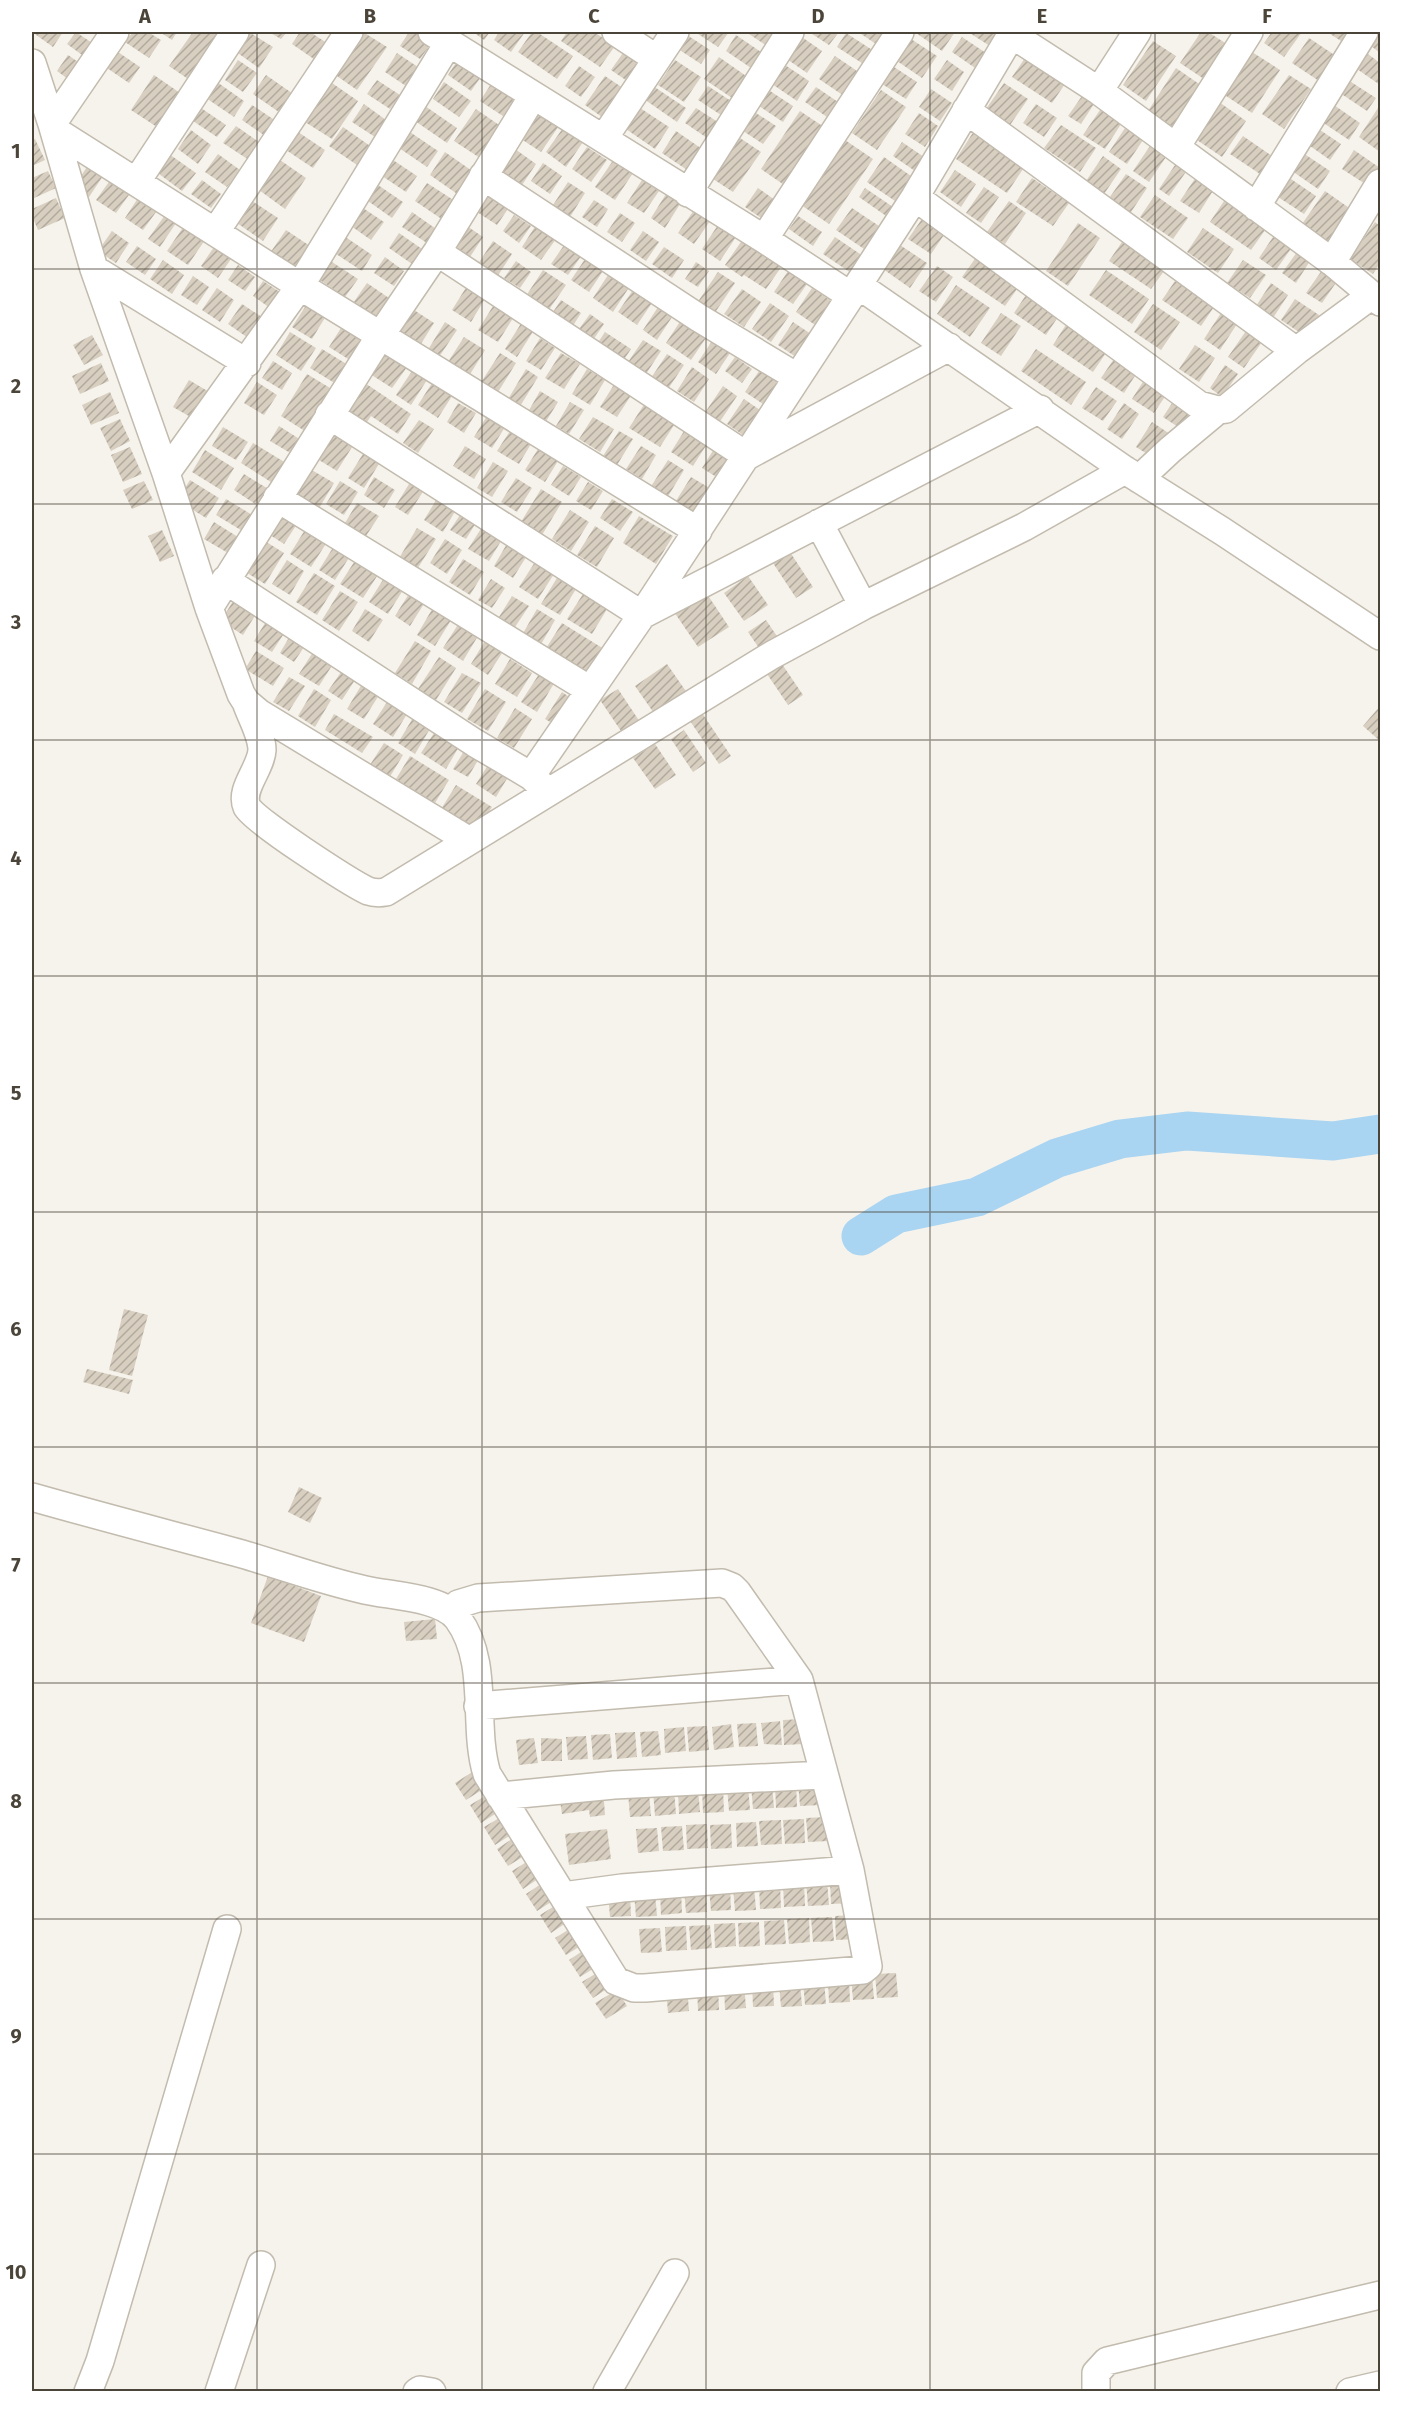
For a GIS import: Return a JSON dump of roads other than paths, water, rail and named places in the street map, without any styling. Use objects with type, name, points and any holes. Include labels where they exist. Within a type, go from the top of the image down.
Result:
[{"type":"street","points":[[53,127],[115,32]]},
{"type":"street","points":[[137,181],[235,32]]},
{"type":"street","points":[[216,231],[349,32]]},
{"type":"street","points":[[616,32],[657,59]]},
{"type":"street","points":[[604,138],[675,32]]},
{"type":"street","points":[[688,193],[790,32]]},
{"type":"street","points":[[764,239],[900,32]]},
{"type":"street","points":[[1099,91],[1137,32]]},
{"type":"street","points":[[1176,147],[1249,32]]},
{"type":"street","points":[[1256,207],[1364,32]]},
{"type":"street","points":[[540,784],[590,690],[698,531],[915,197],[1012,33],[1099,91],[1176,147],[1332,262],[1376,298],[1296,351],[1226,409],[1218,410],[1199,405],[915,197]]},
{"type":"street","points":[[166,473],[300,286],[440,37],[604,138],[688,193],[949,347],[1132,475],[1380,636]]},
{"type":"street","points":[[32,63],[94,269],[166,473],[209,608],[262,749],[260,762],[247,790],[247,807],[254,815],[300,848],[369,891],[386,892],[468,840],[540,784],[771,655],[863,606],[1132,475],[1170,450],[1218,410]]},
{"type":"street","points":[[209,608],[380,336],[437,252],[533,96]]},
{"type":"street","points":[[966,110],[1296,351]]},
{"type":"street","points":[[53,127],[300,286],[698,531]]},
{"type":"street","points":[[483,176],[699,318],[797,377]]},
{"type":"street","points":[[1332,262],[1380,183]]},
{"type":"street","points":[[437,252],[747,456]]},
{"type":"street","points":[[94,269],[247,363]]},
{"type":"street","points":[[747,456],[949,347]]},
{"type":"street","points":[[642,615],[1040,409]]},
{"type":"street","points":[[329,416],[642,615]]},
{"type":"street","points":[[277,498],[590,690]]},
{"type":"street","points":[[819,523],[863,606]]},
{"type":"street","points":[[225,580],[540,784]]},
{"type":"street","points":[[246,702],[259,713],[468,840]]},
{"type":"street","points":[[32,1497],[363,1589],[438,1604],[451,1611],[460,1621],[475,1665],[482,1758],[487,1774],[616,1981],[634,1988],[863,1970],[869,1964],[850,1870],[799,1680],[732,1587],[723,1583],[478,1598],[458,1604],[451,1611]]},
{"type":"street","points":[[478,1706],[799,1680]]},
{"type":"street","points":[[500,1796],[614,1785],[824,1775]]},
{"type":"street","points":[[563,1896],[622,1888],[850,1870]]},
{"type":"street","points":[[88,2391],[100,2361],[227,1929]]},
{"type":"street","points":[[219,2391],[261,2265]]},
{"type":"street","points":[[608,2391],[675,2273]]},
{"type":"street","points":[[1096,2391],[1096,2373],[1107,2361],[1380,2295]]},
{"type":"street","points":[[1350,2391],[1380,2385]]},
{"type":"street","points":[[417,2391],[432,2391]]},
{"type":"waterway","points":[[861,1236],[896,1214],[977,1197],[1057,1158],[1120,1139],[1187,1131],[1333,1141],[1380,1134]]}]
